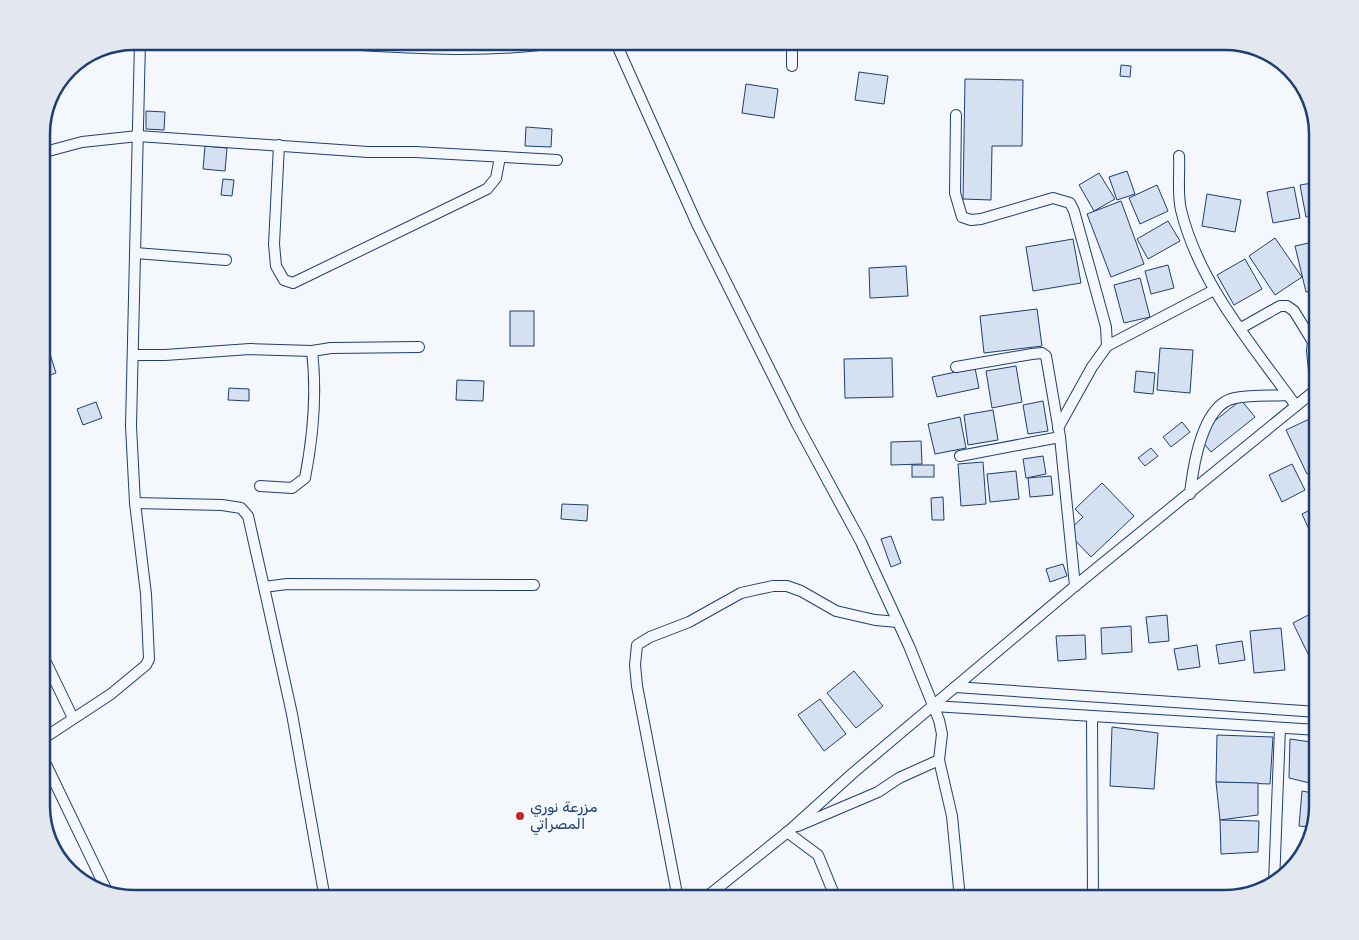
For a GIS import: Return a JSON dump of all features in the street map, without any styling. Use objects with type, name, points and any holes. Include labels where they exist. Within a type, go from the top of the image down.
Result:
[{"type":"street","points":[[50,734],[111,694],[146,665],[149,659],[146,594],[136,503],[131,426],[140,50]]},
{"type":"street","points":[[619,50],[672,173],[759,351],[797,424],[842,503],[898,622],[933,706],[942,734],[939,760],[953,823],[959,890]]},
{"type":"street","points":[[792,50],[792,66]]},
{"type":"street","points":[[956,115],[955,193],[962,217],[971,220],[981,219],[1054,198],[1070,203],[1074,211],[1106,328],[1107,346]]},
{"type":"street","points":[[50,151],[82,142],[138,136],[368,152],[415,152],[556,160]]},
{"type":"street","points":[[279,145],[274,244],[276,266],[284,280],[293,283],[301,282],[487,189],[496,178],[500,157]]},
{"type":"street","points":[[1179,156],[1181,208],[1190,238],[1214,290],[1296,406]]},
{"type":"street","points":[[135,253],[226,260]]},
{"type":"street","points":[[960,456],[1059,432],[1092,368],[1107,346],[1214,290]]},
{"type":"street","points":[[1241,328],[1280,306],[1287,306],[1294,311],[1309,333]]},
{"type":"street","points":[[133,355],[165,355],[250,349],[312,351],[331,348],[420,347]]},
{"type":"street","points":[[260,486],[292,488],[305,478],[309,458],[314,388],[312,351]]},
{"type":"street","points":[[956,368],[1042,352],[1046,356],[1059,432],[1075,586]]},
{"type":"street","points":[[715,890],[789,831],[853,773],[1075,586],[1309,395]]},
{"type":"street","points":[[1190,494],[1197,453],[1212,416],[1222,404],[1234,398],[1288,396]]},
{"type":"street","points":[[136,503],[222,505],[241,508],[248,516],[294,723],[323,890]]},
{"type":"street","points":[[264,586],[286,584],[534,585]]},
{"type":"street","points":[[676,890],[638,686],[635,665],[637,645],[650,637],[689,622],[741,593],[773,586],[787,586],[801,591],[836,611],[875,620],[898,622]]},
{"type":"street","points":[[50,671],[73,718]]},
{"type":"street","points":[[955,688],[1309,711]]},
{"type":"street","points":[[933,706],[1309,730]]},
{"type":"street","points":[[1092,716],[1093,890]]},
{"type":"street","points":[[1274,874],[1280,728]]},
{"type":"street","points":[[789,831],[878,792],[899,778],[939,760]]},
{"type":"street","points":[[50,773],[104,885]]},
{"type":"street","points":[[789,831],[818,855],[832,890]]},
{"type":"building","points":[[1121,65],[1131,66],[1130,77],[1120,76]]},
{"type":"building","points":[[859,72],[888,76],[884,104],[855,100]]},
{"type":"building","points":[[965,79],[1023,80],[1022,146],[992,146],[991,200],[963,199]]},
{"type":"building","points":[[746,84],[778,89],[774,118],[742,113]]},
{"type":"building","points":[[146,111],[165,112],[164,130],[146,129]]},
{"type":"building","points":[[526,127],[552,129],[551,147],[525,146]]},
{"type":"building","points":[[205,146],[227,148],[225,171],[203,169]]},
{"type":"building","points":[[1127,171],[1135,194],[1117,200],[1109,177]]},
{"type":"building","points":[[1099,173],[1115,199],[1094,211],[1079,185]]},
{"type":"building","points":[[223,179],[234,180],[232,196],[221,195]]},
{"type":"building","points":[[1309,184],[1309,216],[1306,217],[1300,185]]},
{"type":"building","points":[[1157,185],[1168,211],[1140,224],[1129,198]]},
{"type":"building","points":[[1294,187],[1300,218],[1273,223],[1267,192]]},
{"type":"building","points":[[1207,194],[1241,200],[1235,232],[1202,226]]},
{"type":"building","points":[[1121,201],[1144,264],[1111,277],[1087,214]]},
{"type":"building","points":[[1168,221],[1180,241],[1148,259],[1137,239]]},
{"type":"building","points":[[1275,238],[1302,277],[1275,295],[1249,256]]},
{"type":"building","points":[[1073,239],[1081,283],[1033,291],[1026,247]]},
{"type":"building","points":[[1309,243],[1309,292],[1306,292],[1295,246]]},
{"type":"building","points":[[1245,259],[1262,289],[1234,305],[1217,275]]},
{"type":"building","points":[[1168,265],[1174,288],[1151,294],[1145,271]]},
{"type":"building","points":[[906,266],[908,296],[870,298],[869,268]]},
{"type":"building","points":[[1140,278],[1150,317],[1124,323],[1114,285]]},
{"type":"building","points":[[1037,309],[1042,346],[984,353],[980,316]]},
{"type":"building","points":[[510,311],[534,311],[534,346],[510,346]]},
{"type":"building","points":[[1160,348],[1193,350],[1190,393],[1157,390]]},
{"type":"building","points":[[50,354],[56,373],[50,375]]},
{"type":"building","points":[[892,358],[893,397],[845,398],[844,359]]},
{"type":"building","points":[[1016,366],[1022,402],[992,408],[986,371]]},
{"type":"building","points":[[975,368],[979,388],[937,397],[932,377]]},
{"type":"building","points":[[1136,371],[1155,373],[1153,394],[1134,392]]},
{"type":"building","points":[[457,380],[484,381],[483,401],[456,400]]},
{"type":"building","points":[[229,388],[249,389],[249,401],[228,400]]},
{"type":"building","points":[[1241,400],[1255,417],[1211,452],[1197,435]]},
{"type":"building","points":[[1043,401],[1048,431],[1028,434],[1023,405]]},
{"type":"building","points":[[96,402],[102,418],[83,425],[77,409]]},
{"type":"building","points":[[993,410],[998,440],[968,445],[964,415]]},
{"type":"building","points":[[960,417],[966,448],[935,454],[928,424]]},
{"type":"building","points":[[1309,419],[1309,473],[1307,474],[1286,430]]},
{"type":"building","points":[[1182,422],[1190,432],[1171,447],[1163,437]]},
{"type":"building","points":[[921,441],[922,464],[891,465],[891,442]]},
{"type":"building","points":[[1151,448],[1158,456],[1145,466],[1138,458]]},
{"type":"building","points":[[1043,456],[1046,474],[1026,478],[1023,459]]},
{"type":"building","points":[[983,462],[986,504],[961,506],[958,464]]},
{"type":"building","points":[[1292,464],[1305,490],[1282,502],[1269,475]]},
{"type":"building","points":[[912,465],[934,465],[934,477],[912,477]]},
{"type":"building","points":[[1016,471],[1019,499],[990,502],[987,474]]},
{"type":"building","points":[[1051,476],[1053,495],[1030,497],[1028,478]]},
{"type":"building","points":[[1102,483],[1134,516],[1091,557],[1067,532],[1083,517],[1075,509]]},
{"type":"building","points":[[943,497],[944,520],[932,520],[931,498]]},
{"type":"building","points":[[562,504],[588,505],[587,521],[561,519]]},
{"type":"building","points":[[1309,510],[1309,529],[1302,514]]},
{"type":"building","points":[[891,536],[901,563],[891,567],[881,539]]},
{"type":"building","points":[[1063,564],[1067,576],[1050,582],[1046,569]]},
{"type":"building","points":[[1167,615],[1169,641],[1149,643],[1146,617]]},
{"type":"building","points":[[1309,615],[1309,656],[1293,623]]},
{"type":"building","points":[[1131,626],[1132,652],[1102,654],[1101,628]]},
{"type":"building","points":[[1281,628],[1285,670],[1254,673],[1250,631]]},
{"type":"building","points":[[1085,635],[1086,659],[1058,661],[1056,636]]},
{"type":"building","points":[[1242,641],[1245,660],[1219,664],[1216,645]]},
{"type":"building","points":[[1197,645],[1200,667],[1178,670],[1174,649]]},
{"type":"building","points":[[854,671],[883,706],[856,728],[827,693]]},
{"type":"building","points":[[820,699],[846,734],[824,751],[798,715]]},
{"type":"building","points":[[1112,727],[1158,733],[1154,789],[1110,786]]},
{"type":"building","points":[[1217,735],[1273,737],[1270,784],[1216,782]]},
{"type":"building","points":[[1290,739],[1309,742],[1309,783],[1289,778]]},
{"type":"building","points":[[1216,782],[1258,783],[1258,815],[1220,820]]},
{"type":"building","points":[[1302,791],[1309,792],[1306,827],[1299,826]]},
{"type":"building","points":[[1220,820],[1259,821],[1258,852],[1221,854]]},
{"type":"place","name":"مزرعة نوري المصراتي","points":[[520,816]]}]
